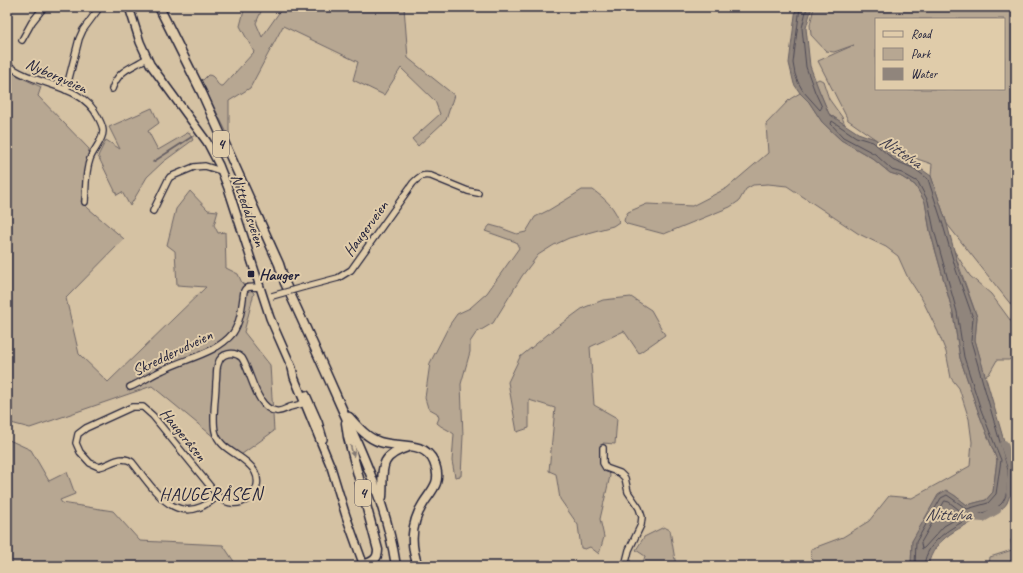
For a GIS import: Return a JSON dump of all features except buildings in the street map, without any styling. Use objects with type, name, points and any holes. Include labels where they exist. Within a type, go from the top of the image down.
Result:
[{"type":"highway","name":"4","points":[[154,7],[198,95],[367,464],[382,505],[391,537],[396,566]]},
{"type":"highway","name":"4","points":[[159,7],[212,113],[279,264],[285,283]]},
{"type":"highway","name":"4","points":[[344,412],[371,438],[387,444],[411,446],[423,450],[430,455],[436,464],[437,474],[434,486],[420,509],[414,523],[413,544],[418,566]]},
{"type":"highway","name":"4","points":[[344,412],[348,437],[378,550],[375,560],[364,565]]},
{"type":"highway","name":"4","points":[[382,505],[381,477],[385,463],[393,453],[411,446]]},
{"type":"main road","name":"Nittedalsveien","points":[[129,7],[140,42],[147,58],[207,142],[221,171],[271,323],[292,368],[325,452],[364,565]]},
{"type":"street","points":[[22,40],[32,22],[44,7]]},
{"type":"street","points":[[117,7],[125,7]]},
{"type":"street","points":[[66,90],[79,39],[83,30],[97,11]]},
{"type":"street","points":[[112,90],[114,81],[120,73],[147,58]]},
{"type":"street","name":"Nyborgveien","points":[[7,64],[26,76],[81,97],[90,104],[102,125],[103,132],[101,138],[90,158],[88,165],[85,202]]},
{"type":"street","points":[[153,211],[170,177],[194,167],[205,166],[221,171]]},
{"type":"street","name":"Haugerveien","points":[[263,299],[338,278],[351,270],[413,183],[420,176],[431,176],[468,191],[478,193]]},
{"type":"street","name":"Skredderudveien","points":[[130,387],[163,369],[201,355],[224,342],[233,332],[240,318],[244,291],[249,287],[260,287]]},
{"type":"street","name":"Haugeråsen","points":[[218,496],[195,508],[185,509],[170,505],[159,495],[129,460],[122,459],[99,467],[90,463],[77,447],[76,443],[78,434],[86,428],[132,406],[143,407],[153,416],[218,496],[228,503],[234,504],[244,502],[249,499],[255,491],[257,481],[251,466],[223,444],[216,436],[214,424],[218,364],[220,358],[223,355],[231,353],[242,358],[260,399],[264,406],[268,409],[276,411],[292,407],[294,404],[305,401]]},
{"type":"street","points":[[603,448],[603,463],[606,468],[620,472],[625,478],[628,492],[639,508],[642,517],[641,525],[629,550],[625,566]]},
{"type":"green space","points":[[245,7],[263,7],[256,23],[262,37],[283,7],[404,7],[408,58],[454,95],[446,120],[418,146],[412,139],[440,114],[435,101],[401,68],[384,95],[353,80],[358,62],[283,26],[250,88],[229,101],[229,137],[200,79],[203,80],[208,75],[213,77],[220,86],[223,86],[254,52],[240,26]]},
{"type":"green space","points":[[814,7],[1016,7],[1016,311],[947,224],[931,176],[932,164],[891,150],[848,120],[818,61],[854,45],[834,52],[826,51],[811,35],[810,25]]},
{"type":"green space","points":[[7,67],[16,75],[41,87],[38,96],[89,149],[81,202],[124,239],[66,298],[79,354],[108,382],[206,287],[177,285],[175,251],[167,245],[176,209],[190,191],[208,210],[218,211],[214,225],[218,233],[225,232],[226,268],[238,274],[242,283],[254,293],[244,332],[270,365],[274,431],[238,457],[152,386],[30,428],[7,422]]},
{"type":"green space","points":[[819,79],[823,81],[829,99],[842,117],[845,125],[829,114],[815,81]]},
{"type":"green space","points":[[800,93],[809,102],[822,122],[841,140],[872,158],[890,173],[900,176],[915,185],[925,202],[930,231],[953,313],[960,358],[997,460],[993,492],[986,500],[967,505],[954,495],[912,541],[911,566],[812,566],[811,549],[843,537],[869,521],[889,496],[912,498],[970,466],[972,442],[969,419],[959,388],[951,378],[946,352],[938,332],[922,299],[907,276],[898,256],[886,247],[859,234],[787,186],[768,184],[753,185],[746,189],[739,201],[730,207],[664,234],[627,224],[624,221],[628,212],[647,204],[692,206],[727,188],[768,153],[766,124],[790,99]]},
{"type":"green space","points":[[152,108],[159,123],[148,131],[158,150],[189,132],[193,140],[163,162],[147,177],[130,206],[122,192],[117,195],[98,156],[106,140],[120,149],[109,127]]},
{"type":"green space","points":[[582,190],[593,190],[601,196],[615,212],[619,222],[613,226],[569,238],[538,255],[522,276],[493,323],[476,333],[470,342],[470,352],[461,384],[463,436],[461,476],[455,477],[452,461],[454,434],[437,423],[439,418],[437,413],[428,408],[425,398],[430,363],[450,324],[457,314],[470,308],[487,293],[519,248],[516,242],[485,231],[490,225],[517,234],[526,232],[535,217]]},
{"type":"green space","points":[[953,249],[970,276],[991,294],[1016,328],[1016,354],[1009,360],[997,360],[989,374],[985,376],[975,340],[977,317]]},
{"type":"green space","points":[[631,297],[651,310],[665,335],[639,353],[624,331],[590,347],[594,405],[617,418],[615,444],[603,443],[610,476],[600,519],[604,537],[599,554],[590,547],[585,549],[581,548],[578,525],[560,499],[556,474],[549,471],[555,408],[529,400],[529,428],[517,432],[508,382],[520,357],[583,308],[603,300]]},
{"type":"green space","points":[[7,439],[31,450],[49,481],[67,472],[75,494],[60,500],[62,503],[113,511],[140,541],[223,545],[237,566],[7,566]]},
{"type":"green space","points":[[664,527],[670,530],[676,566],[642,566],[645,556],[636,550],[644,537]]},
{"type":"green space","points":[[1016,538],[1016,566],[989,566],[990,557],[1012,550],[1011,540]]},
{"type":"water","name":"Nittelva","points":[[796,7],[812,7],[806,28],[810,66],[829,114],[858,133],[875,139],[896,156],[917,166],[931,176],[947,224],[959,269],[977,317],[975,340],[1012,469],[1010,495],[1007,503],[1001,509],[950,534],[936,548],[931,556],[928,566],[911,566],[912,541],[938,495],[946,490],[967,505],[986,500],[993,492],[997,460],[960,358],[953,313],[930,231],[925,202],[915,185],[900,176],[890,173],[872,158],[841,140],[822,122],[809,102],[794,84],[789,63]]},
{"type":"waterway","points":[[153,162],[193,136]]},
{"type":"waterway","name":"Nittelva","points":[[1004,444],[1012,468],[1010,492]]},
{"type":"waterway","name":"Nittelva","points":[[971,517],[983,518],[997,510]]},
{"type":"place","name":"Hauger","points":[[251,274]]},
{"type":"district","name":"HAUGERÅSEN","points":[[211,494]]}]
